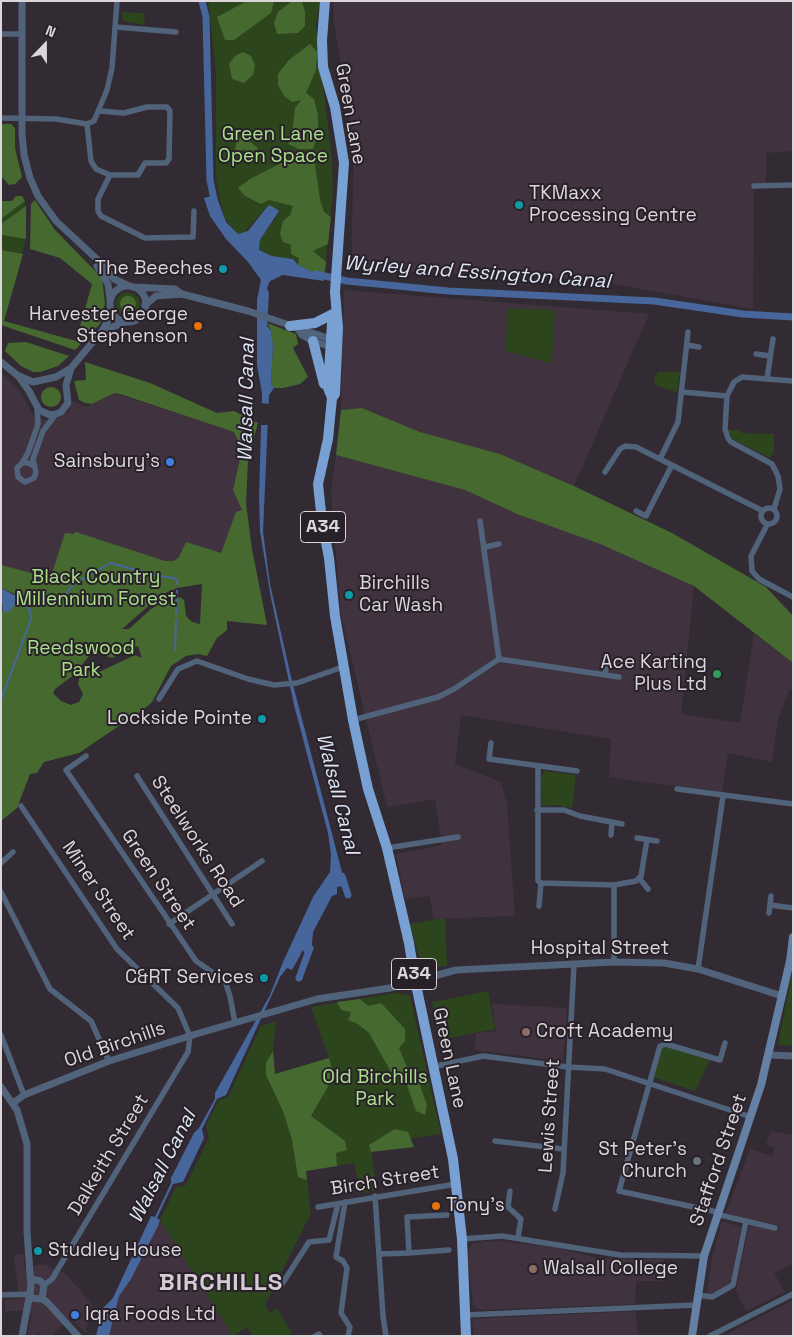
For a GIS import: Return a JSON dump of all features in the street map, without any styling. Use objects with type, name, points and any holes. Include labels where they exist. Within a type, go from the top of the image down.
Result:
[{"type":"highway","name":"Green Lane","points":[[325,1],[322,40],[323,67],[335,107],[344,163],[334,311]]},
{"type":"highway","points":[[294,327],[315,322],[334,311]]},
{"type":"highway","name":"A34","points":[[330,393],[334,344],[334,311]]},
{"type":"highway","points":[[313,341],[324,385],[330,393]]},
{"type":"highway","name":"Green Lane","points":[[330,393],[332,413],[318,484],[335,616],[343,667],[368,788],[387,848],[409,943],[414,980],[450,1144],[462,1239],[466,1336]]},
{"type":"main road","name":"Stafford Street","points":[[692,1336],[704,1256],[770,1055],[793,937]]},
{"type":"street","points":[[22,1],[22,118],[24,155],[30,178],[38,196],[56,222],[94,259],[108,284],[110,307],[115,316],[125,322]]},
{"type":"street","points":[[1,118],[56,119],[87,124],[94,121],[112,68],[117,1]]},
{"type":"street","points":[[116,27],[176,32]]},
{"type":"street","points":[[1,34],[21,34]]},
{"type":"street","points":[[87,124],[92,165],[110,175],[138,175],[145,163],[166,163],[169,159],[170,110],[167,107],[151,106],[124,113],[99,110]]},
{"type":"street","points":[[110,175],[98,199],[98,211],[101,216],[146,238],[193,237],[194,212]]},
{"type":"street","points":[[754,186],[793,185]]},
{"type":"street","points":[[94,259],[100,262],[114,279],[142,294],[145,305]]},
{"type":"street","points":[[17,375],[37,408],[38,424],[28,454],[16,474],[25,482],[34,478],[36,472],[33,459],[43,430],[68,403],[66,385],[73,366],[102,331],[113,294],[123,287],[169,288],[182,294],[248,311],[305,329],[334,344]]},
{"type":"street","points":[[102,331],[136,320],[141,316],[145,305],[156,296],[182,294]]},
{"type":"street","points":[[294,327],[313,341],[334,344]]},
{"type":"street","points":[[660,459],[678,422],[688,332]]},
{"type":"street","points":[[767,379],[772,339]]},
{"type":"street","points":[[687,345],[699,347]]},
{"type":"street","points":[[756,354],[770,356]]},
{"type":"street","points":[[1,362],[17,375],[33,382],[59,381],[68,390]]},
{"type":"street","points":[[33,399],[36,387],[73,366]]},
{"type":"street","points":[[762,511],[761,519],[767,524],[775,523],[777,519],[774,509],[780,489],[774,467],[731,442],[724,430],[727,396],[734,382],[742,378],[793,381]]},
{"type":"street","points":[[682,392],[727,396]]},
{"type":"street","points":[[37,408],[44,413],[56,414]]},
{"type":"street","points":[[605,472],[615,454],[625,446],[636,447],[762,511],[770,508],[774,509]]},
{"type":"street","points":[[22,463],[34,466]]},
{"type":"street","points":[[636,511],[646,516],[672,465]]},
{"type":"street","points":[[480,521],[499,659]]},
{"type":"street","points":[[767,524],[751,556],[752,571],[759,579],[793,597]]},
{"type":"street","points":[[485,547],[500,544]]},
{"type":"street","points":[[354,720],[438,697],[454,689],[499,659],[619,677]]},
{"type":"street","points":[[159,699],[178,669],[197,661],[261,683],[285,685],[297,683],[343,667]]},
{"type":"street","points":[[605,674],[607,662]]},
{"type":"street","points":[[491,743],[489,759],[577,771]]},
{"type":"street","name":"Green Street","points":[[86,756],[66,770],[169,924],[196,961],[225,981],[235,1023]]},
{"type":"street","points":[[538,766],[538,881],[541,883],[539,906]]},
{"type":"street","name":"Steelworks Road","points":[[137,776],[232,924]]},
{"type":"street","points":[[677,789],[793,804]]},
{"type":"street","points":[[698,969],[722,796]]},
{"type":"street","name":"Miner Street","points":[[21,806],[117,949],[178,1008],[190,1036]]},
{"type":"street","points":[[537,810],[564,810],[622,824]]},
{"type":"street","points":[[611,835],[612,822]]},
{"type":"street","points":[[387,848],[458,836]]},
{"type":"street","points":[[637,838],[657,840]]},
{"type":"street","points":[[541,883],[614,885],[639,878],[643,872],[647,840]]},
{"type":"street","points":[[1,863],[13,852]]},
{"type":"street","points":[[169,924],[262,861]]},
{"type":"street","points":[[639,878],[648,889]]},
{"type":"street","points":[[614,885],[614,962]]},
{"type":"street","points":[[1,892],[50,989],[91,1021],[109,1061]]},
{"type":"street","points":[[769,914],[771,896]]},
{"type":"street","points":[[770,904],[793,908]]},
{"type":"street","name":"Hospital Street","points":[[414,980],[456,970],[614,962],[664,963],[698,969],[782,996]]},
{"type":"street","name":"Lewis Street","points":[[555,1209],[562,1172],[574,965]]},
{"type":"street","name":"Old Birchills","points":[[13,1103],[24,1095],[109,1061],[190,1036],[317,999],[390,988],[414,980]]},
{"type":"street","points":[[1,1034],[24,1095]]},
{"type":"street","name":"Dalkeith Street","points":[[44,1285],[52,1279],[188,1052],[190,1036]]},
{"type":"street","points":[[724,1043],[720,1060],[662,1044],[659,1048],[619,1191],[774,1228]]},
{"type":"street","points":[[770,1055],[793,1056]]},
{"type":"street","points":[[432,1066],[483,1056],[568,1067],[605,1069],[751,1117]]},
{"type":"street","points":[[2,1087],[13,1103],[27,1144],[27,1232],[31,1280],[30,1296],[22,1336]]},
{"type":"street","points":[[495,1141],[563,1149]]},
{"type":"street","name":"Birch Street","points":[[318,1207],[456,1184]]},
{"type":"street","points":[[510,1190],[508,1207],[521,1220],[518,1238]]},
{"type":"street","points":[[375,1196],[386,1336]]},
{"type":"street","points":[[345,1202],[336,1257],[343,1261],[347,1268],[340,1313],[350,1327],[348,1336]]},
{"type":"street","points":[[282,1284],[309,1242],[329,1240],[338,1204]]},
{"type":"street","points":[[409,1253],[407,1217],[447,1216]]},
{"type":"street","points":[[698,1295],[712,1297],[733,1285],[746,1221]]},
{"type":"street","points":[[462,1239],[502,1236],[620,1255],[704,1256]]},
{"type":"street","points":[[380,1254],[449,1250]]},
{"type":"street","points":[[31,1280],[40,1281],[44,1285],[42,1299]]},
{"type":"street","points":[[1,1294],[30,1296],[42,1299],[78,1336]]},
{"type":"street","points":[[710,1336],[793,1294]]},
{"type":"street","points":[[465,1315],[696,1305]]},
{"type":"street","points":[[316,1336],[319,1334],[320,1336]]},
{"type":"shaded area","points":[[333,1],[793,1],[793,151],[766,153],[766,183],[754,183],[753,309],[591,280],[351,269],[354,145],[334,22]]},
{"type":"shaded area","points":[[344,290],[649,314],[574,486],[500,454],[420,432],[362,408],[341,410]]},
{"type":"shaded area","points":[[1,372],[20,391],[33,415],[51,422],[69,411],[73,401],[87,407],[114,393],[234,432],[242,450],[233,490],[242,511],[243,545],[178,569],[51,590],[1,573]]},
{"type":"shaded area","points":[[336,455],[465,490],[517,514],[600,544],[694,586],[681,714],[740,723],[754,634],[793,663],[793,690],[789,689],[778,720],[772,762],[728,753],[722,792],[609,777],[611,739],[461,715],[455,764],[501,782],[507,804],[515,916],[433,919],[430,896],[405,899],[396,854],[442,845],[435,799],[387,807],[341,614],[331,491]]},
{"type":"shaded area","name":"Croft Academy","points":[[492,1004],[567,1008],[563,1061],[474,1050],[476,1033],[496,1031]]},
{"type":"shaded area","points":[[771,1131],[793,1135],[793,1263],[774,1273],[785,1292],[746,1311],[736,1291],[749,1225],[778,1231],[780,1226],[726,1213],[750,1149],[772,1156],[775,1148],[766,1145]]},
{"type":"shaded area","points":[[160,1220],[233,1336],[109,1336],[119,1296],[131,1279]]},
{"type":"shaded area","points":[[722,1221],[741,1227],[730,1284],[710,1296],[707,1293],[712,1258]]},
{"type":"shaded area","name":"Walsall College","points":[[498,1241],[554,1247],[598,1258],[663,1259],[663,1281],[636,1281],[635,1304],[480,1310],[473,1305],[467,1252],[473,1243]]},
{"type":"shaded area","points":[[23,1254],[25,1268],[44,1264],[62,1273],[63,1271],[93,1305],[85,1333],[70,1317],[51,1336],[41,1336],[37,1332],[36,1336],[27,1336],[32,1314],[22,1311],[5,1311],[5,1300],[19,1299],[14,1255]]},
{"type":"shaded area","points":[[793,1300],[793,1336],[723,1336]]},
{"type":"shaded area","points":[[635,1311],[639,1336],[474,1336],[472,1319]]},
{"type":"green space","name":"Green Lane Open Space","points":[[208,1],[320,1],[316,25],[332,160],[333,192],[324,277],[298,265],[293,259],[272,256],[259,250],[260,240],[279,213],[267,207],[243,234],[238,234],[233,230],[224,217],[216,179],[216,73]]},
{"type":"green space","points":[[247,1],[274,2],[271,13],[234,40],[225,40],[217,17]]},
{"type":"green space","points":[[292,1],[302,2],[305,12],[305,26],[298,33],[277,34],[274,23],[278,12]]},
{"type":"green space","points":[[122,12],[145,13],[144,25],[123,21]]},
{"type":"green space","points":[[310,44],[317,52],[316,70],[306,93],[314,99],[318,115],[318,133],[313,149],[299,149],[288,144],[292,134],[295,108],[301,100],[292,102],[284,96],[278,85],[278,74],[289,60]]},
{"type":"green space","points":[[243,52],[251,56],[255,65],[253,75],[244,83],[232,79],[229,64],[235,56]]},
{"type":"green space","points":[[1,124],[11,124],[15,128],[15,148],[22,177],[15,184],[9,185],[1,176]]},
{"type":"green space","points":[[243,134],[248,135],[249,141],[258,148],[256,161],[251,164],[245,161],[245,149],[236,152],[235,150],[237,140]]},
{"type":"green space","points":[[297,155],[308,156],[315,164],[320,200],[324,212],[331,217],[328,244],[313,251],[326,262],[324,277],[298,265],[299,258],[291,254],[291,245],[283,242],[280,234],[283,221],[290,215],[293,206],[269,200],[261,204],[245,196],[238,188],[250,179]]},
{"type":"green space","points":[[16,196],[25,199],[26,239],[1,326],[1,201],[12,201]]},
{"type":"green space","points":[[16,196],[22,196],[25,201],[1,219],[1,201],[12,201]]},
{"type":"green space","points":[[35,200],[55,230],[102,278],[105,304],[100,324],[75,350],[1,325],[1,250],[23,254],[4,321],[76,341],[92,284],[60,258],[30,249],[31,204]]},
{"type":"green space","points":[[26,206],[26,239],[2,235],[1,238],[1,224]]},
{"type":"green space","points":[[123,292],[133,292],[140,299],[140,309],[133,316],[123,316],[116,309],[116,299]]},
{"type":"green space","points":[[128,296],[136,304],[128,312],[120,304]]},
{"type":"green space","points":[[507,308],[555,310],[552,364],[506,351]]},
{"type":"green space","points":[[267,323],[296,334],[298,344],[293,348],[308,377],[300,384],[274,388],[271,383],[273,346],[271,331]]},
{"type":"green space","points":[[26,342],[69,356],[58,366],[40,372],[33,372],[21,366],[5,351],[8,343]]},
{"type":"green space","name":"Black Country Millennium Forest","points":[[85,362],[150,383],[217,413],[234,411],[258,423],[248,459],[246,504],[252,549],[267,625],[227,621],[227,630],[217,638],[207,656],[198,654],[186,656],[171,666],[152,702],[144,709],[79,753],[44,762],[37,773],[30,774],[17,808],[1,821],[1,613],[15,594],[1,588],[1,565],[46,577],[52,573],[65,533],[73,534],[76,532],[165,561],[174,561],[179,557],[186,542],[221,553],[236,512],[242,510],[233,490],[242,450],[234,432],[120,394],[114,393],[92,404],[85,403],[79,400],[74,381],[86,380]],"holes":[[[202,584],[200,624],[192,622],[186,616],[184,600],[180,597],[169,603],[161,603],[151,609],[129,629],[122,629],[161,595],[177,588]],[[99,643],[101,652],[112,658],[138,646],[142,658],[135,655],[99,672],[89,671],[80,675],[78,684],[83,694],[79,702],[71,705],[61,701],[53,693],[55,689],[75,674]]]},
{"type":"green space","points":[[659,372],[680,372],[677,392],[659,387],[654,382],[655,376]]},
{"type":"green space","points":[[51,387],[58,390],[61,397],[58,404],[51,407],[44,404],[41,397],[44,390]]},
{"type":"green space","points":[[362,408],[420,432],[500,454],[574,486],[672,533],[766,587],[793,616],[793,663],[694,586],[600,544],[517,514],[465,490],[336,455],[341,410]]},
{"type":"green space","points":[[727,430],[739,430],[742,433],[774,434],[774,452],[770,458],[734,440]]},
{"type":"green space","points":[[544,771],[576,775],[572,808],[557,805],[542,806],[541,778]]},
{"type":"green space","points":[[445,918],[447,966],[431,967],[420,961],[410,924]]},
{"type":"green space","points":[[793,967],[793,1046],[778,1045]]},
{"type":"green space","points":[[488,991],[495,1029],[439,1040],[432,1002]]},
{"type":"green space","name":"Old Birchills Park","points":[[395,993],[410,995],[441,1134],[370,1145],[377,1190],[361,1193],[354,1163],[306,1171],[311,1213],[265,1305],[270,1313],[277,1308],[292,1333],[287,1336],[252,1336],[247,1327],[233,1336],[160,1220],[176,1187],[186,1185],[209,1138],[206,1126],[219,1100],[228,1097],[261,1026],[276,1021],[273,1051],[275,1074],[329,1058],[311,1007]]},
{"type":"green space","points":[[360,999],[368,1006],[381,1003],[405,1029],[405,1041],[399,1048],[409,1072],[418,1080],[427,1105],[425,1115],[416,1111],[406,1082],[391,1072],[369,1033],[358,1024],[348,1020],[351,1012],[341,1010],[337,1002]]},
{"type":"green space","points":[[665,1046],[710,1060],[695,1091],[653,1077],[661,1049]]},
{"type":"green space","points":[[273,1051],[275,1074],[329,1058],[334,1076],[311,1116],[345,1141],[347,1150],[336,1153],[337,1166],[306,1171],[307,1180],[298,1177],[292,1140],[283,1111],[266,1075],[266,1063]]},
{"type":"green space","points":[[395,1129],[408,1132],[414,1147],[371,1152],[369,1145]]},
{"type":"water","points":[[216,195],[226,222],[238,234],[248,231],[270,205],[279,211],[260,240],[259,250],[272,256],[293,259],[298,265],[324,277],[324,281],[283,275],[270,281],[267,288],[269,293],[267,326],[271,331],[273,346],[271,383],[274,388],[269,395],[263,532],[270,584],[291,677],[348,895],[344,886],[337,887],[337,894],[332,896],[313,932],[311,955],[306,956],[303,950],[292,970],[287,968],[280,977],[226,1095],[217,1099],[202,1129],[204,1138],[183,1182],[173,1184],[157,1218],[160,1220],[158,1226],[131,1279],[119,1296],[109,1336],[96,1336],[103,1308],[113,1298],[151,1216],[155,1217],[171,1183],[171,1178],[194,1133],[199,1128],[215,1099],[215,1093],[270,995],[313,897],[330,872],[331,854],[328,833],[294,705],[271,598],[260,531],[262,393],[257,365],[257,300],[261,280],[248,262],[226,239],[210,216],[204,198]]},
{"type":"water","points":[[1,588],[20,598],[10,611],[3,613]]},
{"type":"pier","points":[[260,403],[269,404],[269,425],[261,425]]},
{"type":"waterway","name":"Wyrley and Essington Canal","points":[[202,1],[206,17],[210,180],[215,204]]},
{"type":"waterway","name":"Wyrley and Essington Canal","points":[[316,274],[347,281],[448,291],[654,301],[743,314],[793,317]]},
{"type":"waterway","points":[[50,604],[66,594],[73,585],[110,563],[173,578],[177,580],[177,584]]},
{"type":"waterway","points":[[176,614],[177,591]]},
{"type":"waterway","points":[[1,700],[31,619],[30,610],[18,602]]},
{"type":"waterway","points":[[21,602],[27,604]]},
{"type":"waterway","points":[[34,606],[43,606]]},
{"type":"waterway","points":[[175,650],[176,620]]},
{"type":"waterway","points":[[342,876],[348,895]]},
{"type":"waterway","points":[[299,978],[310,948]]},
{"type":"place","name":"TKMaxx Processing Centre","points":[[519,205]]},
{"type":"place","name":"The Beeches","points":[[223,269]]},
{"type":"place","name":"Harvester George Stephenson","points":[[198,326]]},
{"type":"place","name":"Sainsbury's","points":[[170,462]]},
{"type":"place","name":"Birchills Car Wash","points":[[349,595]]},
{"type":"place","name":"Ace Karting Plus Ltd","points":[[717,674]]},
{"type":"place","name":"Lockside Pointe","points":[[262,719]]},
{"type":"place","name":"C&RT Services","points":[[264,978]]},
{"type":"place","name":"Croft Academy","points":[[526,1032]]},
{"type":"place","name":"St Peter's Church","points":[[697,1161]]},
{"type":"place","name":"Tony's","points":[[436,1206]]},
{"type":"place","name":"Studley House","points":[[38,1251]]},
{"type":"place","name":"Walsall College","points":[[533,1269]]},
{"type":"place","name":"Iqra Foods Ltd","points":[[75,1315]]},
{"type":"district","name":"BIRCHILLS","points":[[221,1283]]},
{"type":"water label","name":"Walsall Canal","points":[[247,400]]},
{"type":"water label","name":"Walsall Canal","points":[[337,794]]},
{"type":"water label","name":"Walsall Canal","points":[[163,1167]]},
{"type":"park label","name":"Reedswood Park","points":[[81,660]]}]
